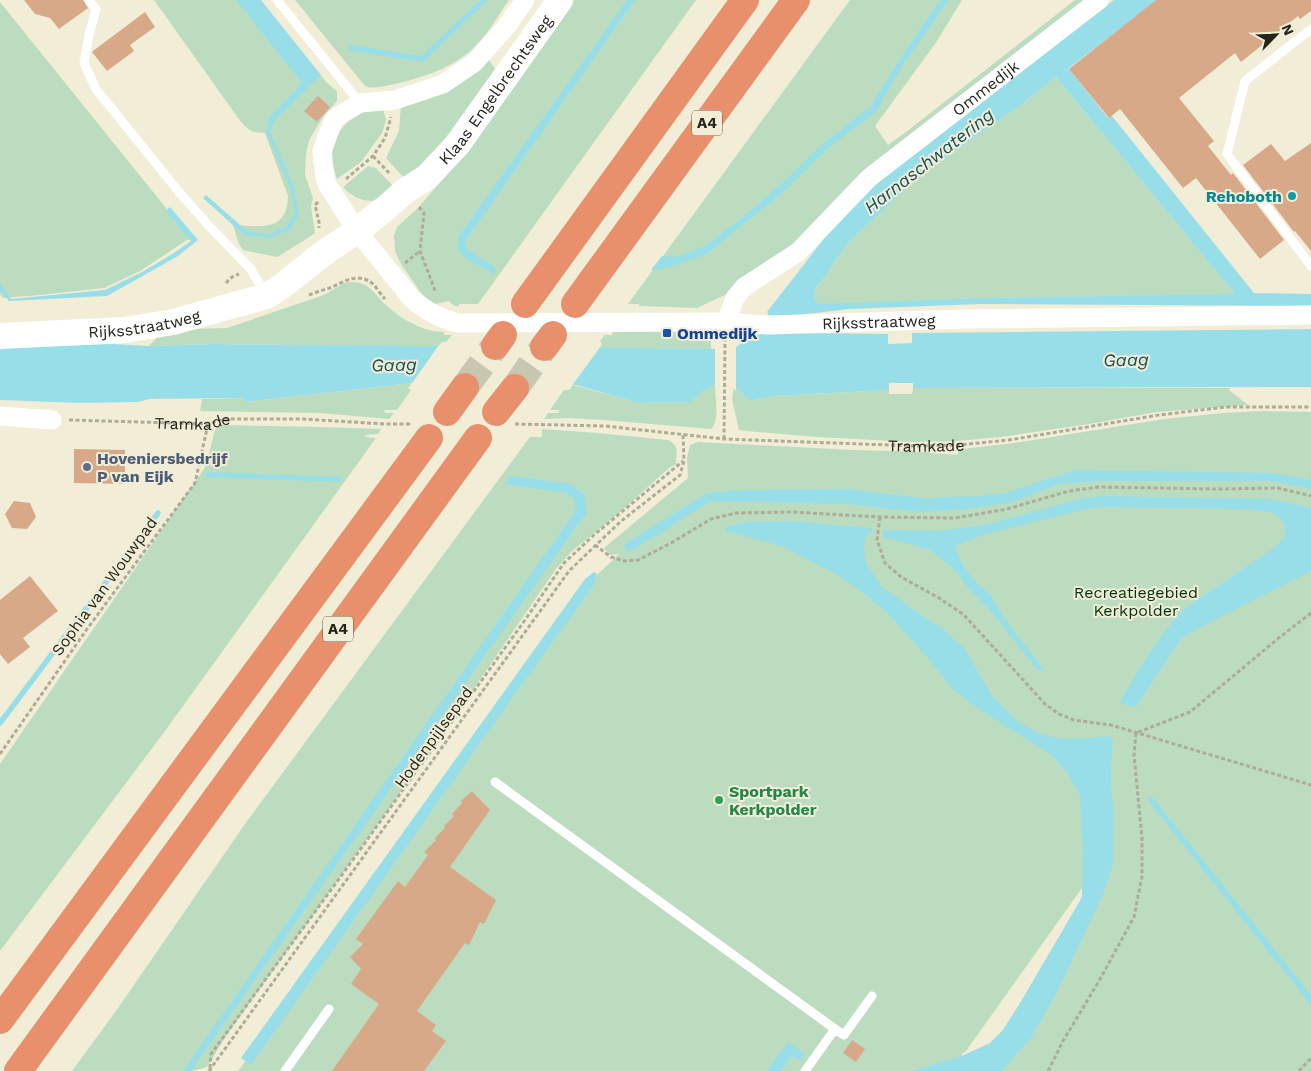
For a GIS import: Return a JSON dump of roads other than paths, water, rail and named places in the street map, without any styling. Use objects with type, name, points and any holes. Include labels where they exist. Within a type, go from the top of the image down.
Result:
[{"type":"highway","name":"A4","points":[[525,304],[745,0]]},
{"type":"highway","name":"A4","points":[[575,304],[796,0]]},
{"type":"highway","points":[[447,412],[465,387]]},
{"type":"highway","points":[[496,412],[515,388]]},
{"type":"highway","name":"A4","points":[[0,1020],[429,438]]},
{"type":"highway","name":"A4","points":[[18,1071],[478,438]]},
{"type":"main road","name":"Klaas Engelbrechtsweg","points":[[362,237],[387,207],[411,196],[458,144],[560,0]]},
{"type":"main road","name":"Rijksstraatweg","points":[[0,336],[125,330],[173,322],[275,291],[326,252],[362,237]]},
{"type":"street","name":"Klaas Engelbrechtsweg","points":[[362,237],[327,184],[322,151],[334,120],[360,103],[395,100],[443,84],[474,63],[506,28],[525,0]]},
{"type":"street","name":"Ommedijk","points":[[726,322],[735,298],[744,287],[798,252],[869,178],[1099,0]]},
{"type":"street","name":"Rijksstraatweg","points":[[362,237],[412,299],[420,306],[452,322],[726,322],[768,325],[966,319],[1311,315]]},
{"type":"street","points":[[0,416],[52,420]]},
{"type":"lane","points":[[89,0],[96,9],[84,64],[96,89],[208,225],[275,291]]},
{"type":"lane","points":[[277,0],[360,103]]},
{"type":"lane","points":[[1311,29],[1245,81],[1227,154],[1311,266]]},
{"type":"lane","points":[[495,782],[844,1035],[872,996]]},
{"type":"lane","points":[[285,1071],[329,1009]]},
{"type":"lane","points":[[805,1071],[835,1029]]},
{"type":"water","points":[[236,0],[261,0],[321,75],[275,120],[270,132],[293,185],[299,215],[290,230],[269,238],[244,235],[203,198],[206,195],[247,231],[268,235],[287,226],[295,214],[289,185],[266,132],[269,118],[302,83]]},
{"type":"water","points":[[627,0],[635,0],[466,240],[465,244],[468,250],[496,268],[494,274],[462,256],[458,247],[458,237]]},
{"type":"water","points":[[941,0],[949,0],[903,65],[876,112],[829,147],[781,194],[705,255],[666,268],[651,270],[662,256],[676,257],[703,247],[737,222],[778,187],[826,141],[871,106],[897,63]]},
{"type":"water","points":[[1114,0],[1157,0],[1064,72],[1069,69],[1108,118],[1112,116],[1254,293],[1311,294],[1311,306],[980,304],[849,309],[798,315],[798,333],[888,334],[888,344],[912,343],[912,333],[1311,329],[1311,387],[913,388],[913,383],[889,383],[889,390],[773,396],[750,401],[734,386],[715,384],[703,391],[691,402],[639,403],[576,385],[412,383],[245,402],[244,398],[150,399],[138,402],[80,403],[0,400],[0,348],[112,344],[149,346],[214,344],[734,349],[750,336],[769,333],[769,316],[767,312],[833,227],[873,183]],"holes":[[[1056,77],[1235,294],[979,298],[818,304],[814,290],[850,241],[921,175],[1025,102]]]},
{"type":"water","points":[[170,207],[198,240],[178,256],[107,296],[9,301],[0,290],[0,283],[11,299],[105,290],[142,272],[191,241],[166,211]]},
{"type":"water","points":[[1076,470],[1274,473],[1311,480],[1311,489],[1274,481],[1103,481],[1060,484],[1009,503],[966,509],[922,512],[846,504],[713,501],[628,552],[623,545],[707,493],[747,490],[846,489],[930,499],[981,496],[1005,493]]},
{"type":"water","points":[[206,472],[342,477],[340,482],[204,477]]},
{"type":"water","points":[[511,476],[571,484],[584,494],[587,512],[192,1071],[184,1071],[576,510],[574,499],[566,493],[504,484]]},
{"type":"water","points":[[1104,496],[1269,499],[1311,508],[1311,571],[1193,631],[1181,639],[1136,707],[1119,703],[1166,630],[1185,608],[1274,548],[1283,539],[1286,531],[1281,518],[1270,512],[1243,509],[1102,507],[1086,509],[986,534],[955,546],[961,562],[975,582],[990,594],[1004,618],[1046,672],[1037,669],[987,607],[967,587],[957,572],[930,550],[883,537],[883,530],[936,531],[985,525],[1083,498]]},
{"type":"water","points":[[789,521],[871,528],[872,532],[866,536],[864,546],[866,563],[882,587],[942,628],[965,649],[992,696],[1017,721],[1040,734],[1063,739],[1107,736],[1113,739],[1111,790],[1114,812],[1113,864],[1102,897],[1056,994],[1031,1038],[1002,1071],[912,1071],[962,1056],[990,1043],[1003,1030],[1019,1005],[1082,896],[1083,851],[1080,796],[1068,773],[1050,754],[966,700],[950,686],[928,658],[887,613],[862,592],[838,575],[782,546],[725,531],[727,526],[746,522]]},
{"type":"water","points":[[594,572],[597,574],[594,585],[251,1065],[241,1058],[585,579]]},
{"type":"water","points":[[1146,797],[1153,798],[1311,995],[1311,1005],[1149,802]]},
{"type":"water","points":[[788,1042],[805,1054],[801,1061],[792,1056],[781,1071],[767,1071]]},
{"type":"waterway","points":[[351,48],[422,59],[484,0]]},
{"type":"waterway","points":[[0,723],[158,513]]},
{"type":"tunnel","points":[[465,387],[495,346]]},
{"type":"tunnel","points":[[515,388],[544,347]]},
{"type":"place","name":"Rehoboth","points":[[1292,196]]},
{"type":"place","name":"Ommedijk","points":[[667,333]]},
{"type":"place","name":"Hoveniersbedrijf P van Eijk","points":[[87,467]]},
{"type":"place","name":"Sportpark Kerkpolder","points":[[719,800]]},
{"type":"water label","name":"Harnaschwatering","points":[[929,161]]},
{"type":"water label","name":"Gaag","points":[[1126,360]]},
{"type":"water label","name":"Gaag","points":[[394,365]]},
{"type":"park label","name":"Recreatiegebied Kerkpolder","points":[[1136,601]]}]
